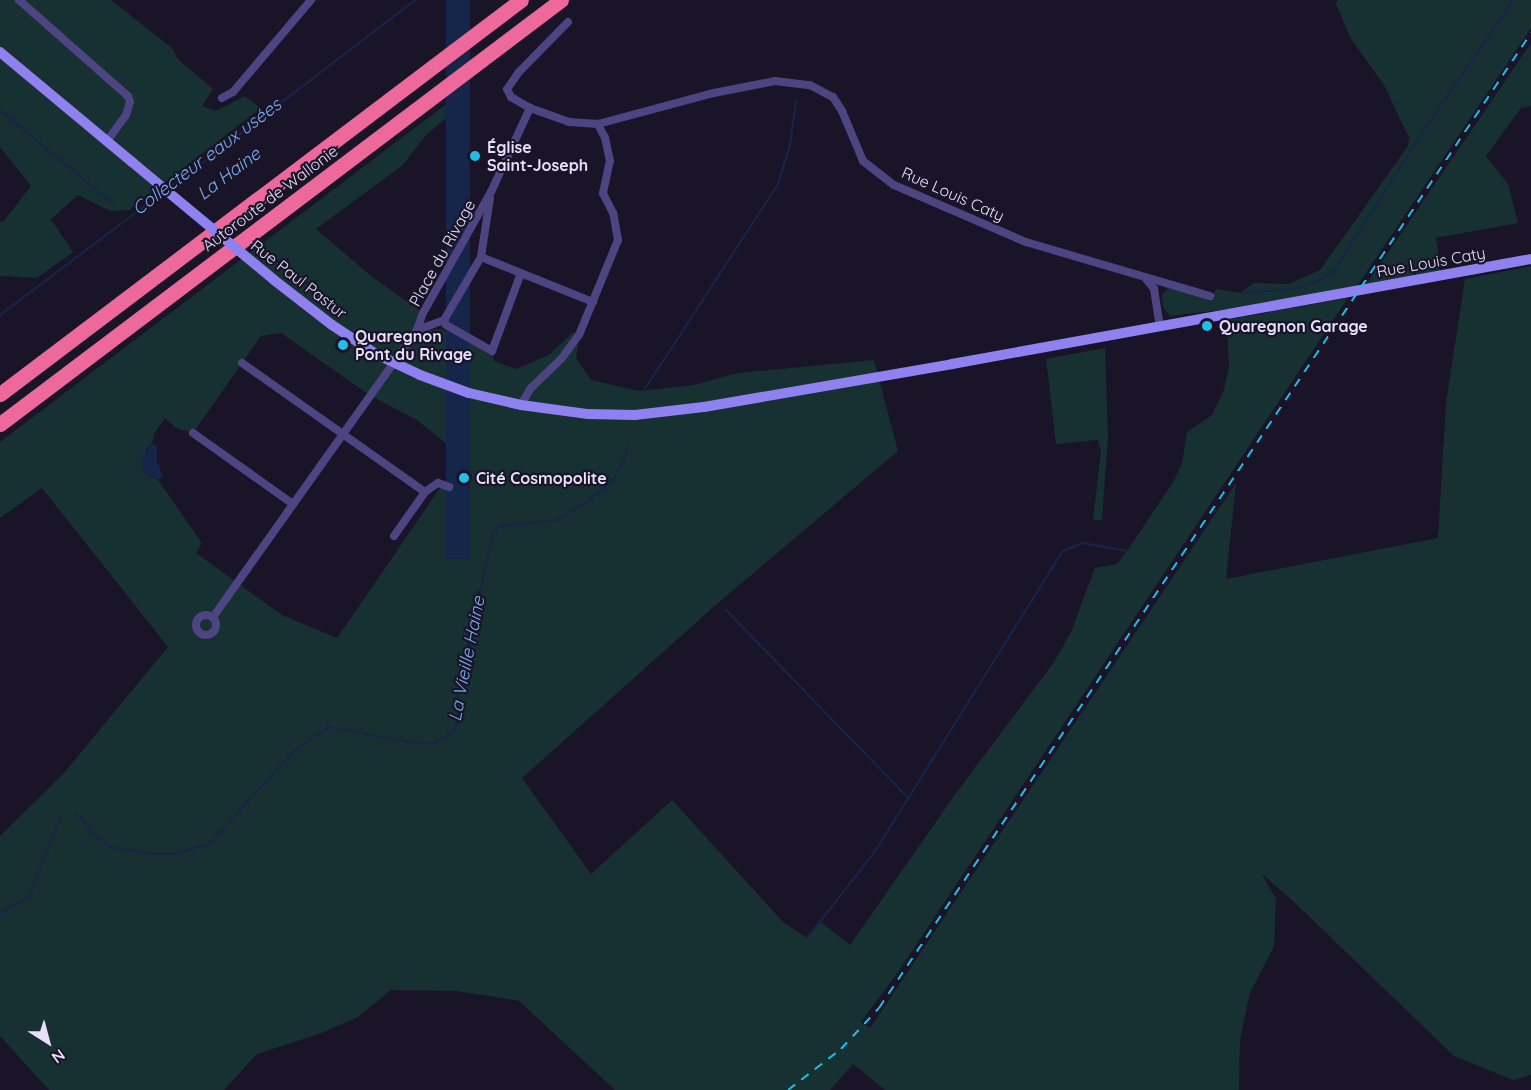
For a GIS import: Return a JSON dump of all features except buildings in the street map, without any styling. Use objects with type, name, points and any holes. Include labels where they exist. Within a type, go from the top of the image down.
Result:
[{"type":"highway","name":"Autoroute de Wallonie","points":[[0,394],[521,0]]},
{"type":"highway","name":"Autoroute de Wallonie","points":[[0,424],[561,0]]},
{"type":"main road","name":"Rue Paul Pastur","points":[[0,52],[274,280],[332,325],[376,354],[420,375],[469,393],[521,405],[588,414],[635,415]]},
{"type":"main road","name":"Rue Louis Caty","points":[[635,415],[704,407],[1531,259]]},
{"type":"street","points":[[19,0],[128,96],[130,102],[126,115],[108,141]]},
{"type":"street","points":[[222,98],[233,92],[311,0]]},
{"type":"street","name":"Rue Louis Caty","points":[[568,22],[534,55],[507,89],[511,97],[530,108],[569,122],[598,124],[714,93],[775,81],[810,85],[833,97],[842,111],[863,161],[894,185],[1026,242],[1210,296]]},
{"type":"street","points":[[491,192],[530,108]]},
{"type":"street","points":[[521,405],[531,388],[562,358],[573,343],[593,302],[618,240],[613,213],[603,193],[610,161],[605,138],[598,124]]},
{"type":"street","name":"Place du Rivage","points":[[417,330],[445,322],[481,257],[491,192]]},
{"type":"street","name":"Place du Rivage","points":[[417,330],[423,313],[491,192]]},
{"type":"street","points":[[481,257],[593,302]]},
{"type":"street","points":[[445,322],[492,351],[521,273]]},
{"type":"street","points":[[1145,278],[1154,289],[1160,326]]},
{"type":"street","points":[[213,617],[417,330]]},
{"type":"street","points":[[242,363],[425,492]]},
{"type":"street","points":[[192,434],[293,504]]},
{"type":"street","points":[[394,536],[425,492],[438,483],[449,487]]},
{"type":"green space","points":[[0,0],[111,0],[172,48],[178,59],[213,89],[202,106],[216,111],[245,96],[261,108],[129,210],[110,211],[78,195],[51,219],[73,252],[37,278],[0,276],[0,221],[3,222],[31,186],[0,147]]},
{"type":"green space","points":[[1339,0],[1531,0],[1531,28],[1357,286],[1237,308],[1170,316],[1163,307],[1162,295],[1168,288],[1212,299],[1216,289],[1240,293],[1254,283],[1289,284],[1320,270],[1408,146],[1409,138],[1384,85],[1351,39],[1335,2]]},
{"type":"green space","points":[[1531,43],[1531,106],[1521,108],[1486,156],[1508,184],[1518,223],[1436,238],[1441,272],[1366,285]]},
{"type":"green space","points":[[453,99],[459,107],[425,136],[403,165],[316,229],[371,276],[423,313],[417,330],[441,329],[492,352],[494,361],[516,369],[549,355],[573,332],[579,335],[576,358],[591,380],[639,391],[694,385],[738,373],[874,360],[898,451],[718,603],[522,778],[591,874],[672,800],[783,922],[807,938],[821,922],[850,945],[954,796],[1054,662],[1071,632],[1095,568],[1117,564],[1173,482],[1182,463],[1187,432],[1212,415],[1224,390],[1229,366],[1226,320],[1348,298],[896,975],[861,1022],[870,1028],[1236,483],[1226,579],[1438,538],[1446,403],[1465,279],[1531,266],[1531,1075],[1513,1080],[1454,1056],[1262,874],[1276,899],[1274,946],[1250,993],[1240,1039],[1239,1090],[885,1090],[853,1064],[830,1090],[615,1090],[519,1001],[457,991],[391,990],[358,1017],[319,1034],[257,1054],[224,1090],[49,1090],[0,1036],[0,836],[64,773],[168,647],[42,488],[0,518],[0,442]],"holes":[[[281,333],[371,396],[417,420],[462,456],[337,638],[282,615],[196,553],[202,543],[158,480],[150,477],[146,449],[152,444],[154,434],[165,418],[176,428],[193,433],[261,336]]]},
{"type":"green space","points":[[1105,348],[1108,436],[1102,520],[1093,520],[1101,452],[1098,440],[1056,444],[1046,359]]},
{"type":"water","points":[[446,0],[470,0],[470,559],[446,559]]},
{"type":"water","points":[[152,444],[157,446],[157,462],[163,476],[158,480],[144,473],[141,465],[141,458]]},
{"type":"waterway","name":"Collecteur eaux usées","points":[[168,189],[415,0]]},
{"type":"waterway","points":[[1240,293],[1294,289],[1316,282],[1334,271],[1418,139],[1513,0]]},
{"type":"waterway","points":[[643,392],[778,184],[790,145],[796,101]]},
{"type":"waterway","points":[[0,110],[112,203]]},
{"type":"waterway","name":"Collecteur eaux usées","points":[[0,315],[163,192]]},
{"type":"waterway","name":"La Vieille Haine","points":[[74,814],[82,819],[93,834],[110,847],[153,854],[175,854],[210,843],[294,751],[328,727],[415,743],[433,744],[443,738],[455,729],[459,716],[456,705],[493,533],[500,526],[558,520],[591,499],[612,481],[625,458],[628,444]]},
{"type":"waterway","points":[[807,938],[874,853],[1063,551],[1083,543],[1127,551]]},
{"type":"waterway","points":[[726,610],[909,799]]},
{"type":"waterway","points":[[0,914],[29,896],[60,818]]},
{"type":"railway","points":[[788,1090],[841,1049],[879,1008],[1531,33]]},
{"type":"place","name":"Église Saint-Joseph","points":[[475,156]]},
{"type":"place","name":"Quaregnon Garage","points":[[1207,326]]},
{"type":"place","name":"Quaregnon Pont du Rivage","points":[[343,345]]},
{"type":"place","name":"Cité Cosmopolite","points":[[464,478]]},
{"type":"water label","name":"La Haine","points":[[229,174]]}]
